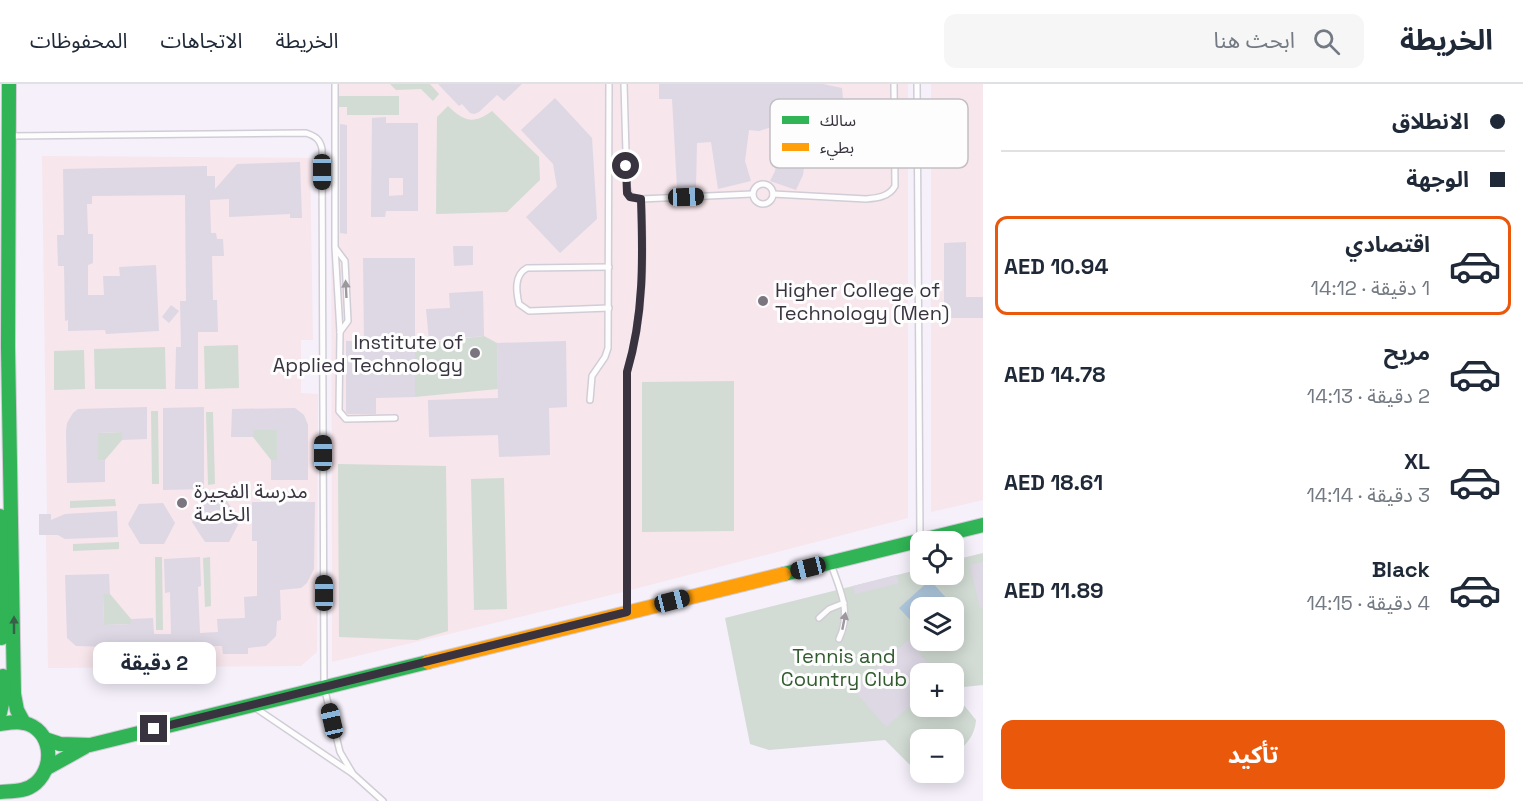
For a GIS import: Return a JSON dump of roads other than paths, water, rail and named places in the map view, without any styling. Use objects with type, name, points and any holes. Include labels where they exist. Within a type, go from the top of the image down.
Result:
[{"type":"street","points":[[9,84],[9,136],[4,161],[4,301],[14,694],[17,710],[24,723]]},
{"type":"street","points":[[0,516],[4,695],[0,713]]},
{"type":"street","points":[[959,531],[983,525]]},
{"type":"street","points":[[49,767],[90,745],[910,543]]},
{"type":"street","points":[[0,724],[16,721],[36,729],[45,739],[50,753],[49,767],[42,781],[31,790],[17,795],[1,793]]},
{"type":"street","points":[[45,739],[60,744],[90,745]]},
{"type":"lane","points":[[335,84],[335,248],[340,332],[339,411],[346,418],[395,418]]},
{"type":"lane","points":[[590,399],[592,376],[607,353],[609,84]]},
{"type":"lane","points":[[624,84],[627,193],[630,197],[641,199],[752,194]]},
{"type":"lane","points":[[894,84],[894,99]]},
{"type":"lane","points":[[917,84],[917,99]]},
{"type":"lane","points":[[9,136],[306,133],[320,141],[322,160],[324,687],[340,752],[353,774]]},
{"type":"lane","points":[[773,194],[877,198],[892,192],[895,186],[895,168]]},
{"type":"lane","points":[[918,168],[920,531]]},
{"type":"lane","points":[[765,183],[771,187],[773,194],[770,201],[764,204],[757,203],[752,194],[754,187],[765,183]]},
{"type":"lane","points":[[627,612],[627,372],[633,354],[641,302],[644,242],[641,199]]},
{"type":"lane","points":[[609,267],[527,268],[520,273],[517,281],[519,304],[529,311],[609,308]]},
{"type":"lane","points":[[831,563],[844,603],[845,618],[839,639]]},
{"type":"lane","points":[[819,618],[829,609],[844,603]]},
{"type":"lane","points":[[251,705],[353,774],[383,801]]},
{"type":"water","points":[[924,585],[935,585],[945,597],[911,597]]},
{"type":"water","points":[[910,598],[910,620],[899,608]]},
{"type":"place","name":"Higher College of Technology (Men)","points":[[763,301]]},
{"type":"place","name":"Institute of Applied Technology","points":[[475,353]]},
{"type":"place","name":"مدرسة الفجيرة الخاصة","points":[[182,503]]},
{"type":"park label","name":"Tennis and Country Club","points":[[844,668]]}]
